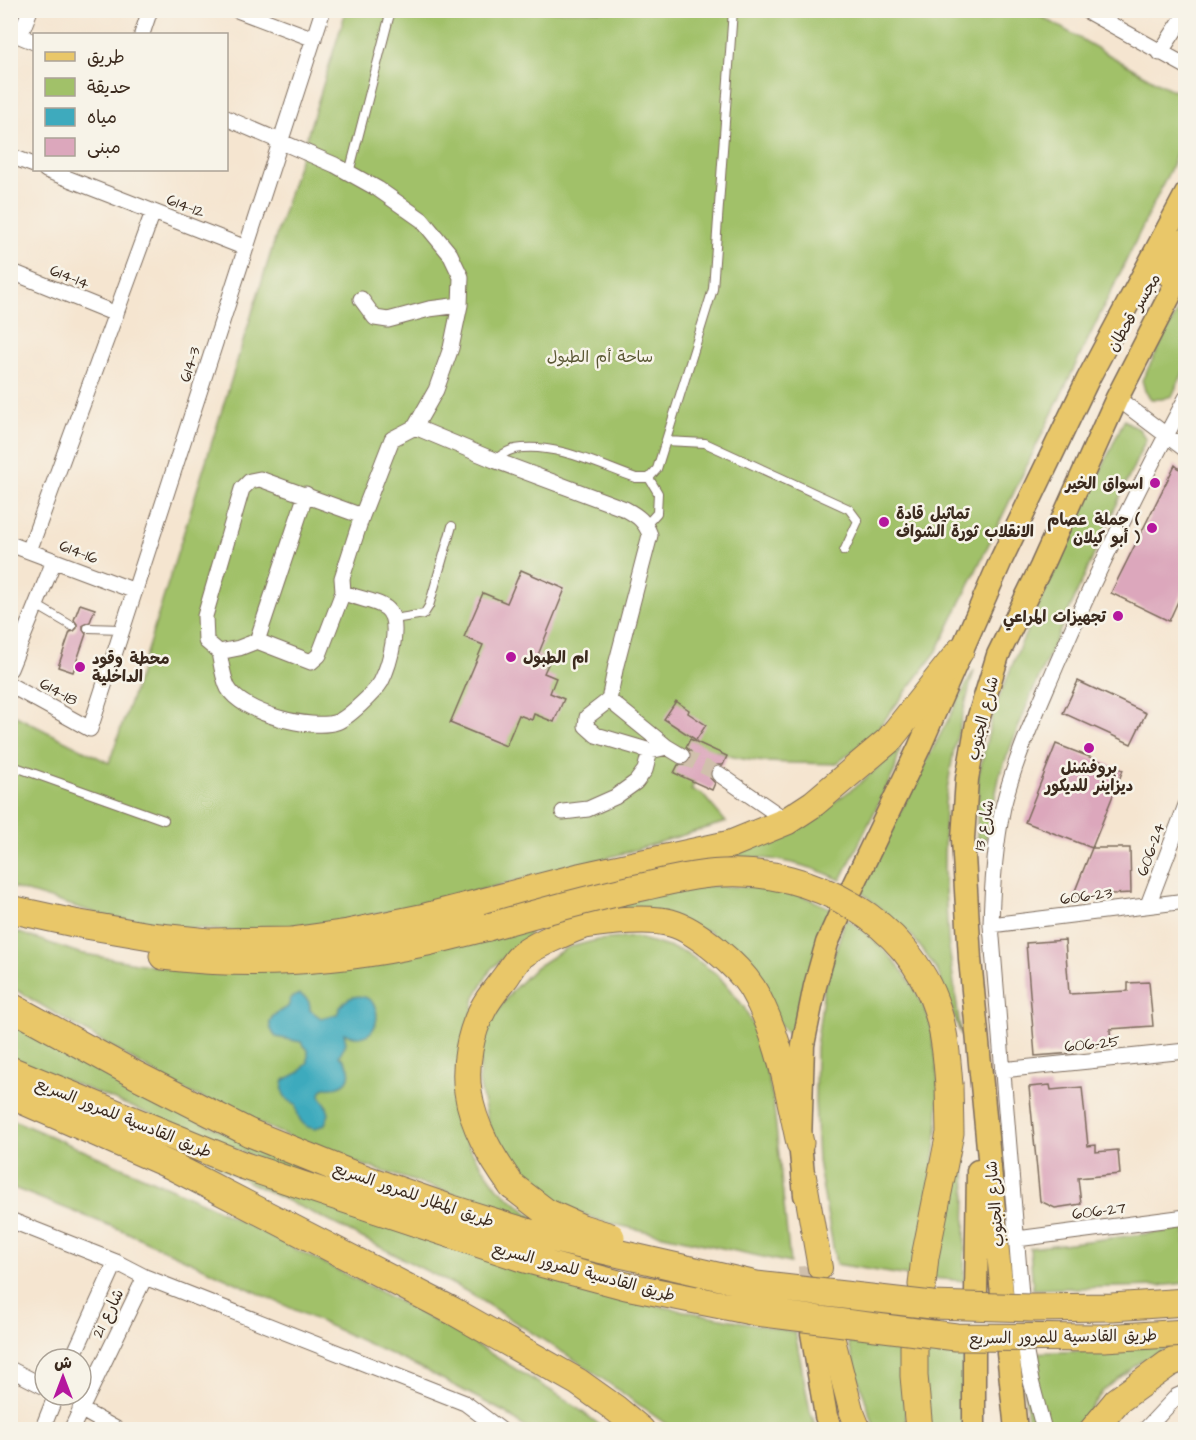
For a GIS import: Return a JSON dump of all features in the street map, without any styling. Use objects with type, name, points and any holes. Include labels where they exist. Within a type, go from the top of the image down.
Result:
[{"type":"highway","points":[[10,910],[150,936],[208,942],[291,941],[348,933],[421,918],[579,877],[731,844],[787,820],[813,804],[890,740],[960,651]]},
{"type":"highway","points":[[10,910],[147,954],[207,961],[277,961],[332,958],[409,946],[606,894],[683,878],[723,873],[759,874],[791,879],[822,890],[855,905],[884,929],[922,975],[937,1007],[946,1042],[950,1133],[925,1257],[922,1285]]},
{"type":"highway","points":[[800,1143],[779,1049],[751,986],[730,961],[701,939],[672,923],[634,920],[584,925],[521,956],[482,1010],[468,1049],[468,1092],[477,1127],[495,1162],[512,1186],[546,1212],[582,1228],[701,1261],[848,1295]]},
{"type":"highway","name":"طريق المطار للمرور السريع","points":[[10,1006],[136,1076],[250,1132],[349,1173],[448,1208],[532,1234],[756,1285],[848,1295]]},
{"type":"highway","name":"طريق القادسية للمرور السريع","points":[[10,1070],[242,1165],[525,1259],[626,1286],[756,1312],[957,1337],[1104,1338],[1185,1333]]},
{"type":"highway","points":[[10,1095],[172,1166],[453,1311],[578,1382],[641,1430]]},
{"type":"highway","points":[[804,1177],[814,1267]]},
{"type":"highway","name":"طريق القادسية للمرور السريع","points":[[848,1295],[932,1305],[1031,1308],[1112,1307],[1185,1302]]},
{"type":"highway","points":[[822,1335],[859,1430]]},
{"type":"highway","points":[[914,1346],[919,1430]]},
{"type":"highway","points":[[1093,1430],[1117,1401],[1168,1364],[1185,1356]]},
{"type":"main road","points":[[804,1177],[800,1143],[803,1045],[827,943],[919,748],[1001,560],[1076,406],[1185,194]]},
{"type":"main road","name":"مجسر قحطان","points":[[1112,407],[1152,293],[1185,216]]},
{"type":"main road","name":"مجسر قحطان","points":[[1076,406],[1152,293],[1185,239]]},
{"type":"main road","points":[[1112,407],[1185,264]]},
{"type":"main road","name":"شارع الجنوب","points":[[1012,1295],[977,1043],[963,839],[967,779],[977,723],[998,655],[1041,567],[1112,407]]},
{"type":"main road","name":"شارع الجنوب","points":[[976,1293],[977,1043]]},
{"type":"main road","points":[[822,1335],[826,1416],[831,1430]]},
{"type":"main road","points":[[974,1350],[974,1430]]},
{"type":"main road","points":[[1014,1356],[1016,1430]]},
{"type":"street","points":[[22,37],[30,10]]},
{"type":"street","points":[[142,33],[150,10]]},
{"type":"street","points":[[237,10],[314,39]]},
{"type":"street","name":"614-3","points":[[90,729],[323,10]]},
{"type":"street","points":[[1085,10],[1185,66]]},
{"type":"street","points":[[1160,53],[1185,13]]},
{"type":"street","points":[[219,652],[257,641],[311,662],[319,655],[343,592],[342,578],[362,516],[392,440],[415,427],[443,375],[460,305],[461,277],[450,254],[422,220],[378,189],[281,141],[228,119]]},
{"type":"street","points":[[10,156],[33,164]]},
{"type":"street","name":"614-12","points":[[49,171],[246,248]]},
{"type":"street","points":[[29,551],[153,212]]},
{"type":"street","name":"614-14","points":[[10,271],[116,314]]},
{"type":"street","points":[[361,299],[375,318],[388,320],[429,309],[460,305]]},
{"type":"street","name":"شارع 13","points":[[1012,1295],[1017,1239],[991,925],[996,845],[1015,767],[1085,600],[1185,398]]},
{"type":"street","points":[[1112,407],[1166,435],[1185,450]]},
{"type":"street","points":[[415,427],[639,516],[650,535],[609,700],[587,717],[586,726],[596,735],[650,752],[667,747]]},
{"type":"street","points":[[343,592],[353,598],[386,608],[394,619],[394,643],[381,682],[356,708],[338,722],[313,724],[276,718],[240,700],[228,688],[219,652],[206,641],[206,616],[242,489],[250,481],[260,479],[362,516]]},
{"type":"street","points":[[257,641],[306,494]]},
{"type":"street","name":"614-16","points":[[10,544],[135,591]]},
{"type":"street","points":[[10,669],[54,561]]},
{"type":"street","name":"614-18","points":[[10,685],[90,729]]},
{"type":"street","points":[[609,700],[667,747],[682,756]]},
{"type":"street","points":[[563,812],[588,808],[615,797],[636,783],[645,770],[650,752]]},
{"type":"street","points":[[719,774],[787,820]]},
{"type":"street","name":"606-24","points":[[1148,906],[1185,805]]},
{"type":"street","name":"606-23","points":[[991,925],[1185,901]]},
{"type":"street","name":"606-25","points":[[1002,1070],[1185,1051]]},
{"type":"street","name":"606-27","points":[[1017,1239],[1185,1217]]},
{"type":"street","points":[[10,1220],[116,1262],[145,1277],[465,1403],[501,1430]]},
{"type":"street","name":"شارع 21","points":[[77,1347],[116,1262]]},
{"type":"street","name":"شارع 21","points":[[71,1430],[145,1277]]},
{"type":"street","points":[[1014,1356],[1044,1430]]},
{"type":"street","points":[[10,1369],[33,1380]]},
{"type":"street","points":[[1145,1430],[1177,1396],[1185,1392]]},
{"type":"street","points":[[42,1430],[51,1407]]},
{"type":"street","points":[[80,1409],[118,1430]]},
{"type":"lane","points":[[349,173],[391,10]]},
{"type":"lane","points":[[650,478],[657,469],[713,289],[733,10]]},
{"type":"lane","points":[[666,441],[705,443],[849,509],[858,521],[844,550]]},
{"type":"lane","points":[[494,460],[512,449],[536,447],[557,450],[636,477],[650,478]]},
{"type":"lane","points":[[646,525],[657,513],[658,493],[650,478]]},
{"type":"lane","points":[[394,619],[424,614],[429,606],[452,526]]},
{"type":"lane","points":[[36,605],[72,626]]},
{"type":"lane","points":[[88,628],[122,629]]},
{"type":"lane","points":[[10,765],[164,820]]},
{"type":"green space","name":"ساحة أم الطبول","points":[[346,11],[1032,11],[1160,84],[1182,94],[1185,124],[1170,170],[937,651],[873,735],[836,764],[759,761],[729,756],[716,751],[706,756],[691,790],[702,794],[726,822],[618,855],[410,908],[317,925],[244,932],[176,927],[109,917],[11,887],[10,713],[109,763],[140,673]]},
{"type":"green space","points":[[1185,297],[1185,369],[1172,396],[1151,399],[1145,391],[1142,380]]},
{"type":"green space","points":[[1124,420],[1139,429],[1146,439],[1031,695],[1000,774],[986,839],[977,839],[978,777],[994,710],[1020,646]]},
{"type":"green space","points":[[974,670],[954,749],[945,803],[944,870],[948,940],[961,1035],[937,970],[913,937],[859,890]]},
{"type":"green space","points":[[900,748],[895,770],[841,880],[780,860],[715,856],[829,806]]},
{"type":"green space","points":[[682,885],[785,888],[832,909],[795,1030],[789,1033],[784,1030],[709,931],[589,913]]},
{"type":"green space","points":[[846,918],[872,938],[895,962],[914,989],[931,1025],[938,1075],[937,1133],[914,1277],[836,1264],[818,1161],[815,1100],[816,1047],[825,982]]},
{"type":"green space","points":[[532,926],[528,936],[491,969],[475,997],[457,1098],[469,1148],[498,1188],[537,1220],[328,1154],[182,1089],[11,987],[11,930],[79,953],[159,967]]},
{"type":"green space","points":[[635,937],[685,952],[718,975],[744,1007],[758,1037],[773,1098],[790,1263],[604,1222],[551,1202],[513,1171],[492,1139],[479,1082],[481,1047],[490,1021],[512,991],[536,967],[566,948],[597,940]]},
{"type":"green space","points":[[10,1019],[154,1100],[228,1134],[419,1209],[270,1163],[11,1058]]},
{"type":"green space","points":[[962,1097],[966,1195],[964,1281],[932,1278]]},
{"type":"green space","points":[[11,1119],[202,1202],[379,1291],[457,1333],[568,1401],[605,1429],[527,1429],[506,1413],[427,1371],[124,1231],[11,1187]]},
{"type":"green space","points":[[163,1141],[410,1233],[616,1298],[795,1332],[810,1411],[817,1429],[673,1429],[583,1365],[466,1291],[323,1218]]},
{"type":"green space","points":[[1185,1229],[1185,1283],[1159,1286],[1033,1289],[1030,1248]]},
{"type":"green space","points":[[848,1342],[901,1349],[907,1429],[875,1429]]},
{"type":"green space","points":[[1173,1344],[1140,1362],[1103,1391],[1075,1429],[1029,1429],[1021,1353],[1089,1351]]},
{"type":"green space","points":[[922,1349],[966,1353],[964,1429],[927,1429]]},
{"type":"water","points":[[299,994],[308,1000],[310,1010],[321,1018],[337,1014],[343,1003],[353,997],[364,997],[372,1002],[376,1010],[377,1020],[374,1028],[367,1035],[357,1037],[344,1033],[346,1043],[339,1056],[348,1067],[349,1076],[344,1084],[321,1090],[320,1096],[329,1114],[325,1124],[315,1129],[306,1126],[301,1121],[296,1104],[286,1098],[283,1092],[284,1080],[300,1072],[308,1062],[308,1050],[301,1042],[276,1037],[270,1026],[274,1015],[288,1007],[291,998]]},
{"type":"building","points":[[1175,465],[1185,474],[1185,586],[1169,621],[1111,593]]},
{"type":"building","name":"ام الطبول","points":[[521,570],[565,589],[538,655],[550,660],[544,673],[556,678],[550,693],[564,699],[554,722],[534,714],[532,720],[519,715],[506,746],[450,723],[483,645],[464,637],[483,593],[507,603]]},
{"type":"building","points":[[80,604],[95,609],[90,622],[83,625],[86,634],[73,672],[58,667],[70,632],[77,628],[74,620]]},
{"type":"building","points":[[1078,681],[1146,713],[1131,744],[1063,713]]},
{"type":"building","points":[[676,701],[689,710],[688,713],[706,725],[696,740],[664,719]]},
{"type":"building","points":[[690,739],[727,756],[723,765],[715,765],[711,769],[710,778],[715,783],[712,790],[674,773],[678,765],[686,765],[691,760],[691,752],[686,747]]},
{"type":"building","points":[[1056,744],[1123,770],[1092,848],[1025,822]]},
{"type":"building","points":[[1092,848],[1130,848],[1131,893],[1073,896]]},
{"type":"building","points":[[1065,940],[1069,994],[1128,991],[1128,983],[1149,982],[1153,1026],[1110,1029],[1111,1046],[1073,1049],[1073,1053],[1035,1056],[1026,943]]},
{"type":"building","points":[[1050,1085],[1051,1090],[1082,1087],[1088,1146],[1096,1145],[1096,1152],[1118,1150],[1120,1174],[1078,1178],[1081,1204],[1055,1208],[1040,1201],[1029,1087]]},
{"type":"tunnel","points":[[682,756],[719,774]]},
{"type":"tunnel","points":[[809,1266],[812,1333]]},
{"type":"place","name":"اسواق الخير","points":[[1155,483]]},
{"type":"place","name":"تماثيل قادة الانقلاب ثورة الشواف","points":[[884,522]]},
{"type":"place","name":"جملة عصام ( أبو كيلان )","points":[[1152,528]]},
{"type":"place","name":"تجهيزات المراعي","points":[[1118,616]]},
{"type":"place","name":"ام الطبول","points":[[511,657]]},
{"type":"place","name":"محطة وقود الداخلية","points":[[80,667]]},
{"type":"place","name":"بروفشنل ديزاينر للديكور","points":[[1089,748]]}]
